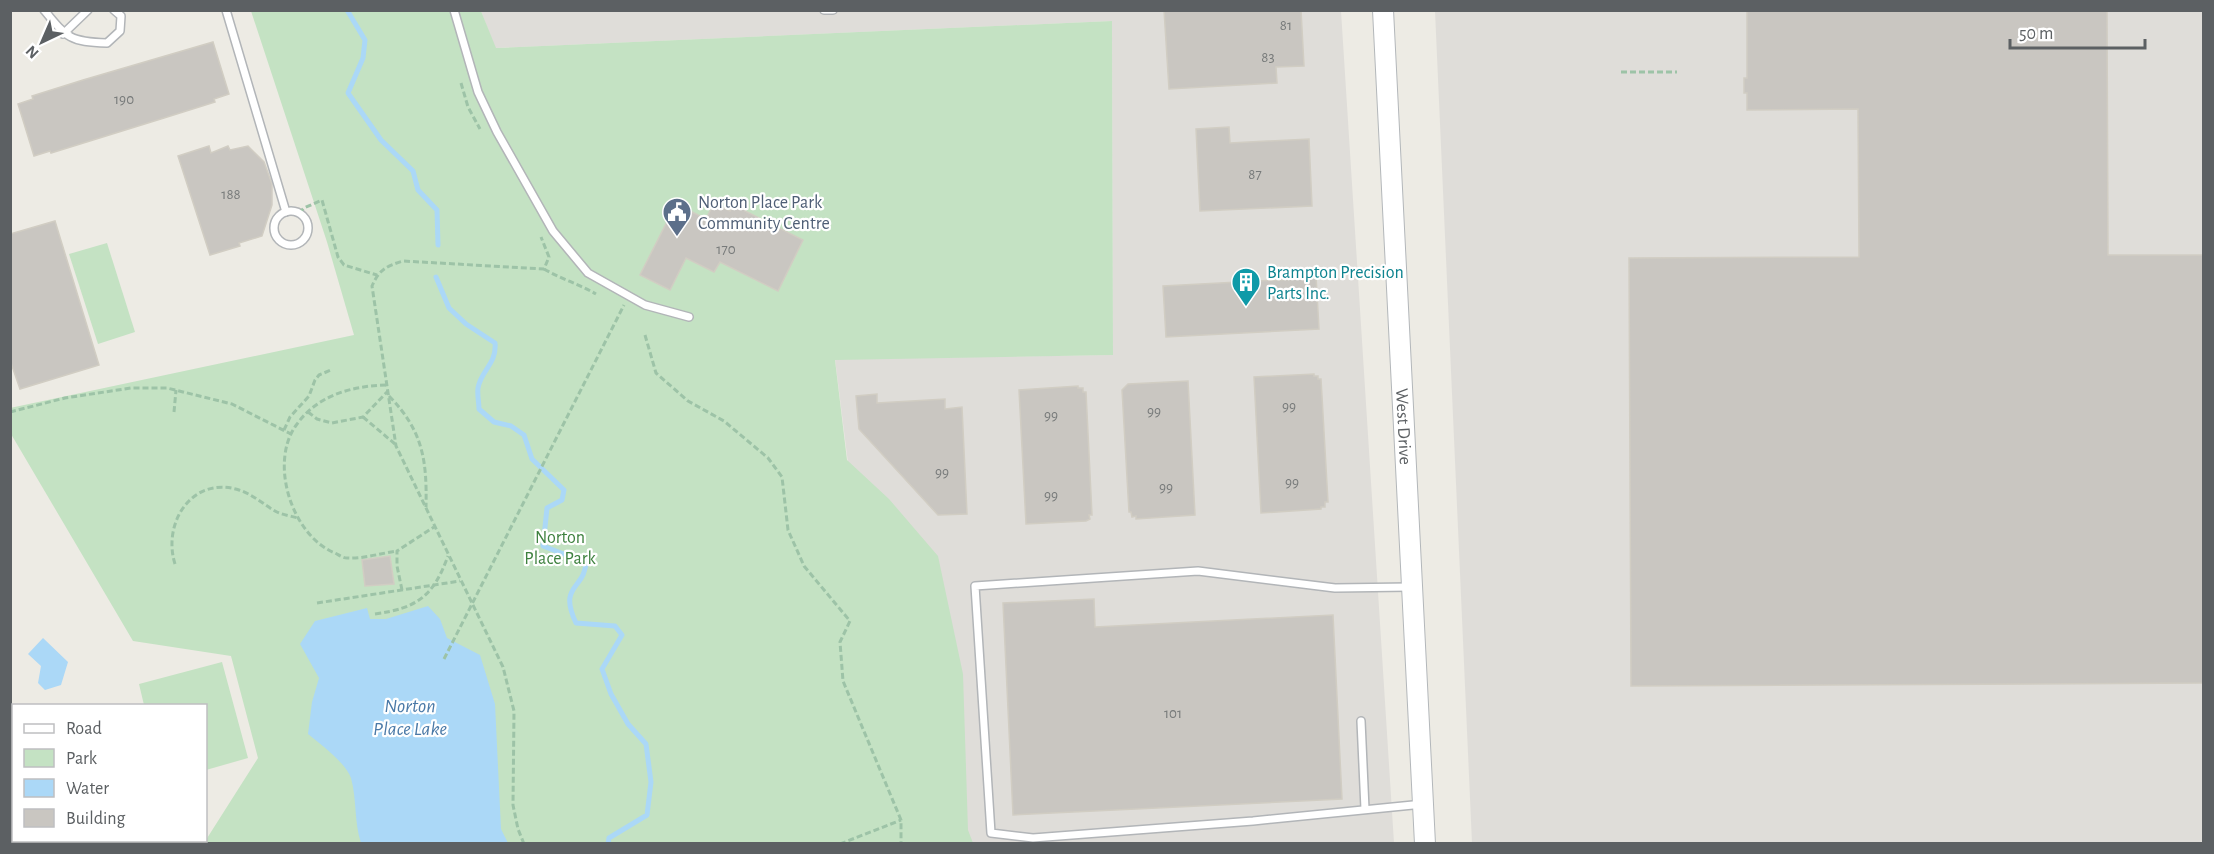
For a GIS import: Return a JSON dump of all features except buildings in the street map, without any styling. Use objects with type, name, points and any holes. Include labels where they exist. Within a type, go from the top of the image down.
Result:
[{"type":"street","name":"West Drive","points":[[1383,10],[1425,843]]},
{"type":"lane","points":[[44,10],[63,34],[84,42],[107,43],[120,31],[121,16],[114,10]]},
{"type":"lane","points":[[63,34],[88,10]]},
{"type":"lane","points":[[226,10],[286,212]]},
{"type":"lane","points":[[453,10],[478,92],[497,132],[553,231],[588,273],[645,306],[689,317]]},
{"type":"lane","points":[[824,10],[833,10]]},
{"type":"lane","points":[[286,212],[298,213],[303,217],[308,229],[302,241],[289,245],[283,243],[275,233],[276,220],[286,212]]},
{"type":"lane","points":[[1412,587],[1335,588],[1198,572],[975,586],[991,833],[1033,838],[1423,804]]},
{"type":"lane","points":[[1361,721],[1365,809]]},
{"type":"path","points":[[1622,72],[1677,72]]},
{"type":"path","points":[[298,213],[322,200],[338,256],[344,265],[377,275]]},
{"type":"path","points":[[541,236],[549,257],[544,269]]},
{"type":"path","points":[[524,843],[518,829],[513,805],[514,711],[503,667],[396,446],[372,286],[377,275],[385,266],[403,261],[544,269],[601,297]]},
{"type":"path","points":[[444,659],[617,317]]},
{"type":"path","points":[[645,335],[656,373],[688,401],[724,421],[768,458],[782,477],[788,530],[804,566],[850,621],[840,642],[843,681],[901,820],[901,843]]},
{"type":"path","points":[[284,430],[290,417],[309,396],[315,380],[319,375],[331,369]]},
{"type":"path","points":[[387,385],[369,386],[330,396],[307,412],[296,424],[291,434],[285,461],[286,484],[298,518],[310,536],[326,550],[347,558],[397,551],[435,527]]},
{"type":"path","points":[[10,412],[65,398],[131,388],[168,387],[232,404],[291,434]]},
{"type":"path","points":[[174,412],[176,390]]},
{"type":"path","points":[[307,412],[317,419],[332,423],[363,417],[388,393]]},
{"type":"path","points":[[388,393],[405,413],[418,438],[427,473],[426,509]]},
{"type":"path","points":[[363,417],[396,446]]},
{"type":"path","points":[[175,564],[171,542],[173,525],[180,510],[191,498],[206,490],[222,487],[238,490],[278,513],[298,518]]},
{"type":"path","points":[[397,551],[397,566],[402,590]]},
{"type":"path","points":[[375,614],[409,607],[420,600],[442,572],[448,555]]},
{"type":"path","points":[[317,603],[460,581]]},
{"type":"path","points":[[840,843],[901,820]]},
{"type":"shaded area","points":[[481,11],[1341,11],[1394,843],[953,843],[852,495],[835,359],[1113,355],[1112,21],[495,48]]},
{"type":"shaded area","points":[[1435,11],[2203,11],[2203,843],[1472,843]]},
{"type":"green space","name":"Norton Place Park","points":[[251,11],[481,11],[496,48],[1112,21],[1113,355],[835,360],[847,460],[889,499],[938,556],[963,674],[968,830],[973,843],[204,843],[207,842],[207,838],[258,758],[231,656],[133,641],[11,434],[10,408],[354,335],[327,242]]},
{"type":"green space","points":[[107,243],[135,332],[98,344],[69,254]]},
{"type":"green space","points":[[222,662],[248,758],[207,770],[207,704],[144,704],[139,684]]},
{"type":"water","name":"Norton Place Lake","points":[[428,606],[440,619],[447,638],[480,655],[495,704],[501,829],[508,843],[361,843],[351,778],[344,766],[308,734],[312,702],[319,678],[300,644],[315,621],[367,608],[370,619],[386,619]]},
{"type":"water","points":[[43,638],[68,662],[61,685],[45,690],[38,683],[41,666],[28,654]]},
{"type":"waterway","points":[[347,10],[365,40],[363,58],[348,93],[381,140],[413,171],[418,190],[437,210],[438,245]]},
{"type":"waterway","points":[[436,277],[449,308],[466,324],[495,343],[494,356],[478,388],[479,409],[494,422],[511,426],[524,435],[532,459],[564,490],[562,500],[547,508],[543,546],[574,558],[586,559],[582,576],[571,593],[571,610],[576,623],[615,626],[622,635],[602,669],[611,694],[628,724],[646,744],[651,782],[647,815],[609,838],[608,844]]},
{"type":"place","name":"Norton Place Park Community Centre","points":[[677,238]]},
{"type":"place","name":"Brampton Precision Parts Inc.","points":[[1246,308]]}]
